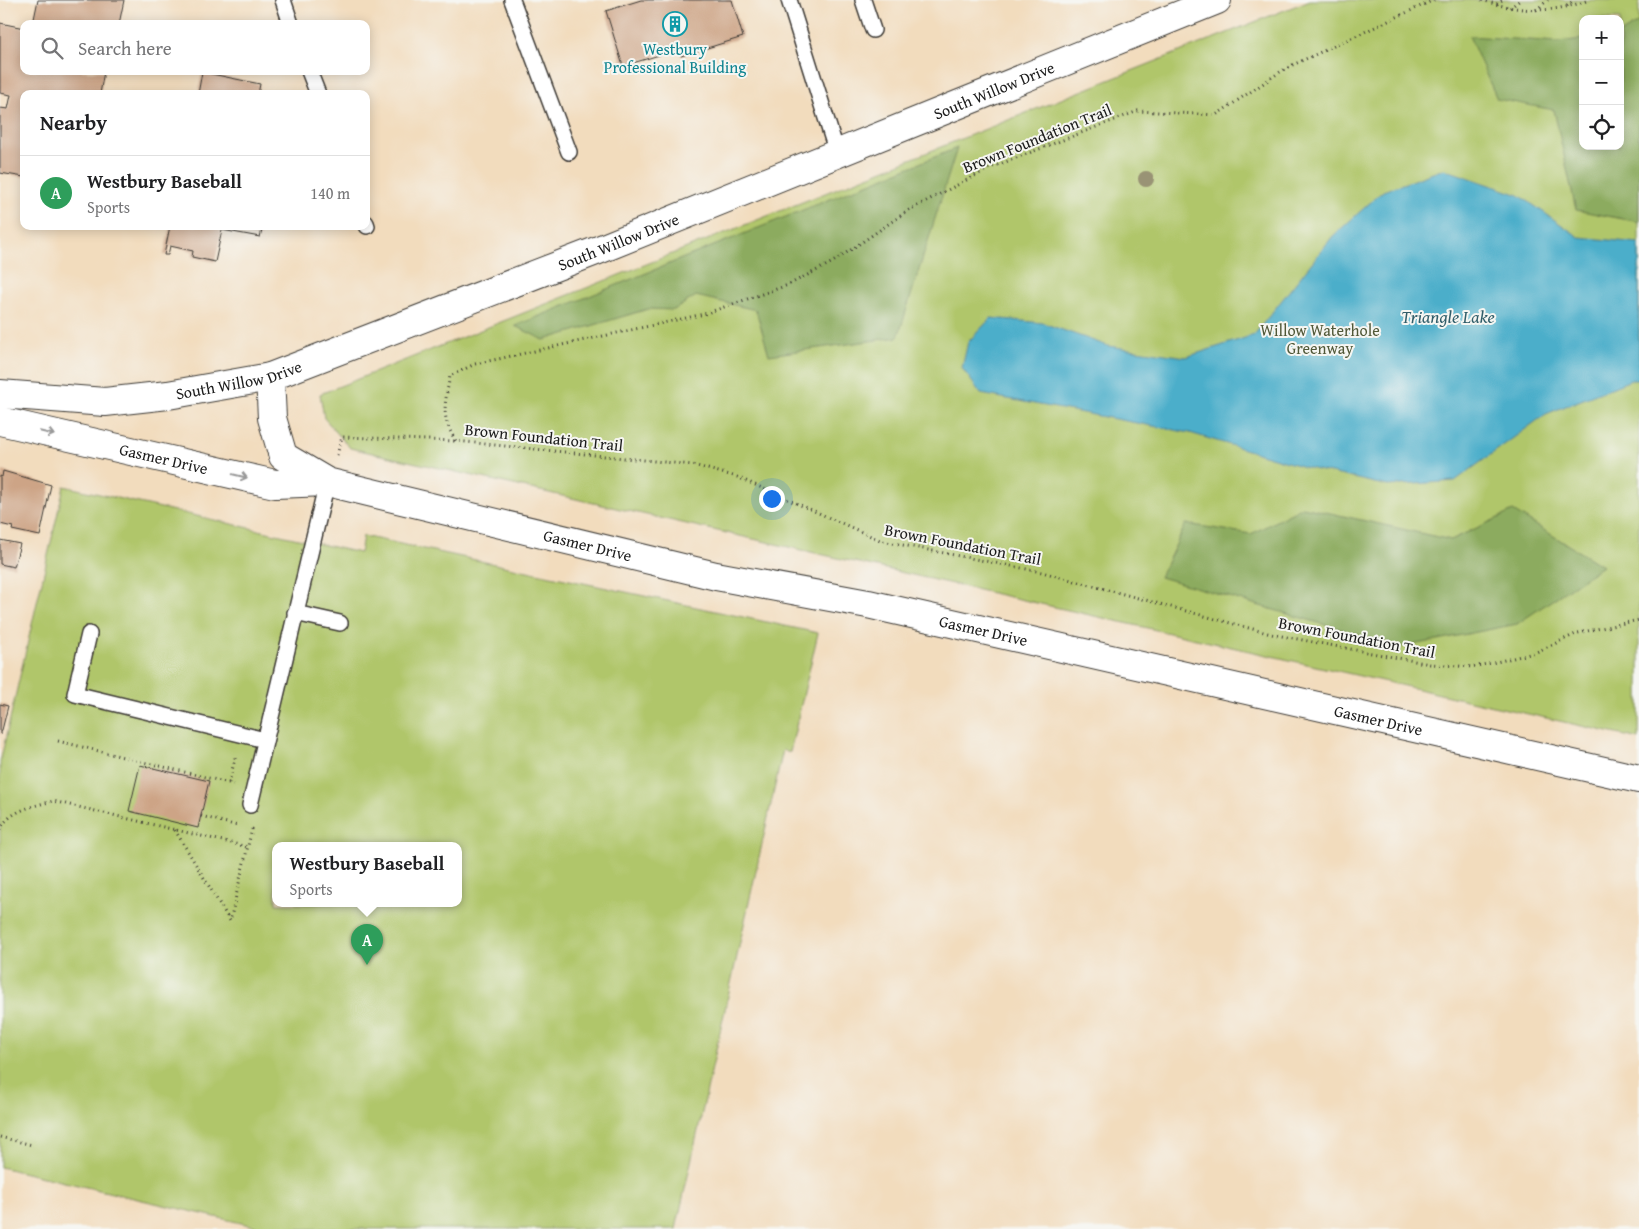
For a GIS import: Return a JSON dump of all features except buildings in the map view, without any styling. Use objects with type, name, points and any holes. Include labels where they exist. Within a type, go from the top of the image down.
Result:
[{"type":"street","name":"South Willow Drive","points":[[0,394],[105,402],[168,395],[270,377],[587,255],[1205,2]]},
{"type":"street","name":"Gasmer Drive","points":[[270,377],[272,418],[283,456],[327,482]]},
{"type":"street","name":"Gasmer Drive","points":[[0,422],[275,484],[327,482],[716,576],[868,604],[1639,779]]},
{"type":"lane","points":[[283,0],[290,20]]},
{"type":"lane","points":[[512,0],[568,152]]},
{"type":"lane","points":[[788,0],[837,153]]},
{"type":"lane","points":[[863,0],[873,30]]},
{"type":"lane","points":[[311,75],[316,90]]},
{"type":"lane","points":[[250,805],[295,613],[319,523],[327,482]]},
{"type":"lane","points":[[295,613],[340,622]]},
{"type":"lane","points":[[89,634],[75,694],[265,740]]},
{"type":"path","name":"Brown Foundation Trail","points":[[1434,0],[1286,68],[1216,115],[1138,111],[990,168],[909,210],[834,262],[788,285],[704,314],[475,364],[450,376],[444,407],[448,428],[456,440],[693,466],[737,477],[882,541],[1042,572],[1271,634],[1430,664],[1472,667],[1492,663],[1534,653],[1578,633],[1639,620]]},
{"type":"path","points":[[1482,0],[1510,8],[1535,10],[1567,7],[1589,0]]},
{"type":"path","points":[[1496,5],[1502,0]]},
{"type":"path","points":[[1510,8],[1520,0]]},
{"type":"path","points":[[1535,10],[1548,0]]},
{"type":"path","points":[[1567,7],[1574,0]]},
{"type":"path","points":[[327,482],[342,437],[456,440]]},
{"type":"path","points":[[58,741],[254,788]]},
{"type":"path","points":[[229,783],[237,749]]},
{"type":"path","points":[[0,830],[2,824],[23,808],[53,801],[248,847]]},
{"type":"path","points":[[175,830],[230,921],[252,829],[201,816]]},
{"type":"path","points":[[0,1137],[32,1145]]},
{"type":"green space","name":"Willow Waterhole Greenway","points":[[1310,0],[1639,0],[1639,739],[350,448],[324,418],[320,394]]},
{"type":"green space","points":[[1639,22],[1639,222],[1576,210],[1554,110],[1497,99],[1469,36],[1558,42],[1579,39],[1579,150],[1624,150],[1624,31]]},
{"type":"green space","points":[[957,148],[898,337],[769,355],[756,310],[696,296],[674,310],[648,309],[544,340],[515,326]]},
{"type":"green space","points":[[64,486],[360,553],[363,536],[818,633],[790,752],[783,750],[676,1229],[267,1229],[0,1167],[0,762]]},
{"type":"green space","points":[[1303,507],[1451,540],[1513,511],[1602,566],[1517,624],[1402,647],[1160,577],[1186,524],[1251,534]]},
{"type":"water","name":"Triangle Lake","points":[[1444,169],[1519,195],[1579,237],[1639,243],[1639,380],[1631,380],[1546,414],[1455,481],[1388,486],[1304,467],[1190,433],[981,394],[962,368],[968,342],[991,318],[1043,323],[1108,346],[1186,357],[1254,335],[1333,236],[1383,191]]},
{"type":"place","name":"Westbury Professional Building","points":[[675,24]]},
{"type":"place","name":"Westbury Baseball","points":[[367,965]]}]
